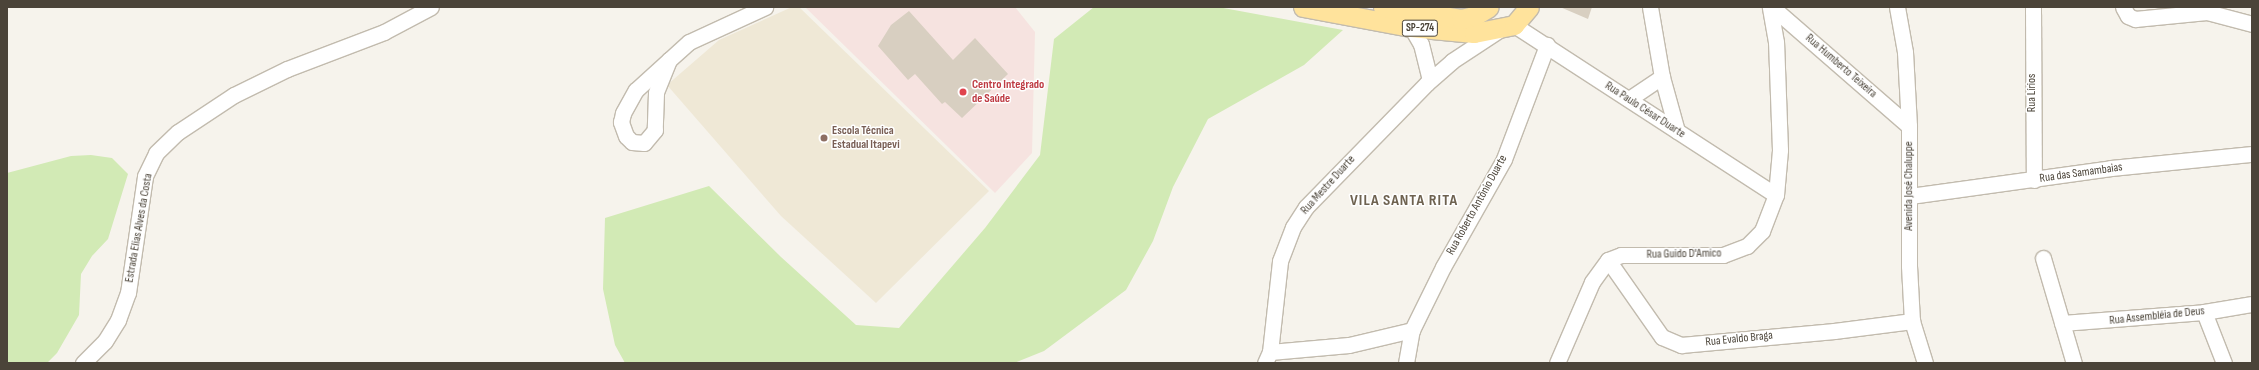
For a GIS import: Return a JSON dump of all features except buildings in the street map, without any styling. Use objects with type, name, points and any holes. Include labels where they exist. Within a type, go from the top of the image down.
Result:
[{"type":"main road","name":"SP-274","points":[[1303,7],[1411,27],[1456,33],[1508,27]]},
{"type":"main road","name":"SP-274","points":[[1383,7],[1461,19],[1474,16],[1489,7]]},
{"type":"main road","points":[[1508,27],[1529,7]]},
{"type":"street","name":"Estrada Elias Alves da Costa","points":[[83,363],[105,341],[118,320],[128,294],[145,176],[156,154],[178,132],[234,95],[287,69],[390,30],[431,7]]},
{"type":"street","points":[[669,60],[656,93],[655,130],[644,143],[632,142],[623,131],[623,113],[636,90],[669,60],[689,42],[765,7]]},
{"type":"street","points":[[1650,7],[1662,77],[1677,131]]},
{"type":"street","name":"Rua Humberto Teixeira","points":[[1771,7],[1909,126]]},
{"type":"street","name":"Rua Guido D'Amico","points":[[1608,260],[1621,255],[1723,255],[1747,246],[1762,231],[1776,196],[1780,150],[1776,42],[1771,7]]},
{"type":"street","name":"Avenida José Chaluppe","points":[[1897,7],[1905,52],[1909,126],[1910,196],[1908,266],[1912,321],[1925,363]]},
{"type":"street","name":"Rua Lírios","points":[[2033,7],[2034,180]]},
{"type":"street","points":[[2123,7],[2128,16],[2135,19],[2208,10],[2252,24]]},
{"type":"street","points":[[1411,27],[1421,44],[1430,80]]},
{"type":"street","name":"Rua Paulo César Duarte","points":[[1508,27],[1547,45],[1776,196]]},
{"type":"street","name":"Rua Mestre Duarte","points":[[1267,358],[1280,261],[1293,227],[1306,207],[1368,140],[1430,80],[1461,54],[1508,27]]},
{"type":"street","name":"Rua Roberto Antônio Duarte","points":[[1411,362],[1412,330],[1442,267],[1504,159],[1547,45]]},
{"type":"street","points":[[1629,99],[1662,77]]},
{"type":"street","name":"Rua das Samambaias","points":[[1910,196],[2252,154]]},
{"type":"street","points":[[2043,258],[2074,363]]},
{"type":"street","points":[[1557,363],[1592,282],[1608,260]]},
{"type":"street","name":"Rua Evaldo Braga","points":[[1608,260],[1662,337],[1681,345],[1912,321]]},
{"type":"street","name":"Rua Assembléia de Deus","points":[[2062,323],[2204,312],[2252,304]]},
{"type":"street","points":[[2204,312],[2224,363]]},
{"type":"street","points":[[1267,358],[1349,345],[1412,330]]},
{"type":"shaded area","name":"Escola Técnica Estadual Itapevi","points":[[792,7],[799,7],[989,191],[876,303],[781,216],[667,85],[719,40]]},
{"type":"shaded area","name":"Centro Integrado de Saúde","points":[[805,7],[1015,7],[1035,32],[1032,153],[995,193]]},
{"type":"green space","points":[[1094,7],[1218,7],[1343,30],[1304,65],[1208,119],[1173,187],[1153,241],[1126,290],[1044,351],[1014,363],[625,363],[615,345],[603,289],[605,218],[709,186],[781,257],[856,325],[899,328],[985,228],[1040,155],[1054,39]]},
{"type":"green space","points":[[91,155],[112,158],[128,174],[108,239],[92,256],[81,274],[79,315],[57,353],[47,363],[7,363],[7,173],[71,156]]},
{"type":"place","name":"Centro Integrado de Saúde","points":[[963,92]]},
{"type":"place","name":"Escola Técnica Estadual Itapevi","points":[[824,138]]},
{"type":"district","name":"VILA SANTA RITA","points":[[1404,201]]}]
